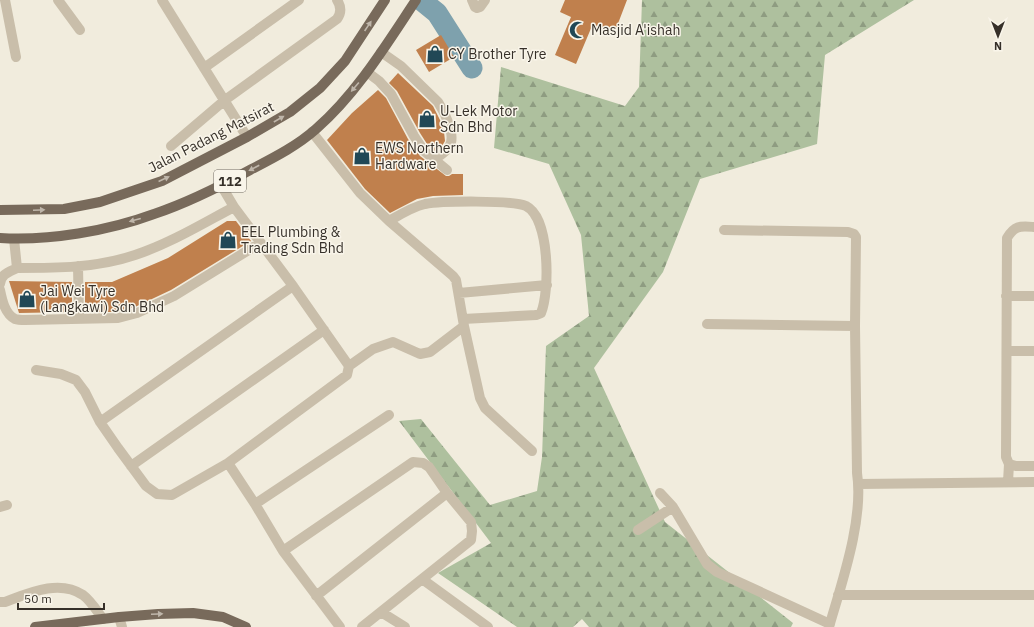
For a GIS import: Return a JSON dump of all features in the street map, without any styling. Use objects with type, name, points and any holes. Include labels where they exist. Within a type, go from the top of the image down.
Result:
[{"type":"main road","name":"112","points":[[0,238],[14,239],[75,234],[108,227],[154,214],[222,186],[280,154],[312,132],[335,111],[367,72],[416,0]]},
{"type":"main road","name":"Jalan Padang Matsirat","points":[[0,210],[64,209],[100,202],[162,181],[247,138],[290,112],[320,88],[345,61],[383,4]]},
{"type":"main road","points":[[35,627],[103,619],[121,622],[158,614],[193,613],[223,617],[246,627]]},
{"type":"street","points":[[5,0],[16,57]]},
{"type":"street","points":[[58,0],[80,30]]},
{"type":"street","points":[[162,0],[247,138]]},
{"type":"street","points":[[204,68],[299,0]]},
{"type":"street","points":[[171,146],[224,100],[337,19],[340,15],[340,9],[337,0]]},
{"type":"street","points":[[472,0],[474,7],[477,8],[480,7],[485,0]]},
{"type":"street","points":[[381,52],[400,66],[438,102],[448,120],[452,142],[448,149],[434,160]]},
{"type":"street","points":[[367,72],[379,81],[391,94],[424,151],[447,170]]},
{"type":"street","points":[[312,132],[360,192],[456,280],[482,403],[485,408],[532,451]]},
{"type":"street","points":[[222,186],[234,207],[293,286],[349,366]]},
{"type":"street","points":[[36,370],[61,374],[76,380],[85,392],[100,422],[146,486],[157,494],[172,495],[228,463],[347,375],[349,366],[373,349],[392,342],[420,354],[430,352],[464,322],[536,315],[542,313],[547,285],[543,235],[534,212],[526,206],[513,203],[443,202],[425,204],[412,208],[390,221]]},
{"type":"street","points":[[0,284],[0,280],[4,274],[17,268],[78,266],[105,263],[135,255],[167,242],[234,207]]},
{"type":"street","points":[[1008,482],[1009,464],[1006,457],[1007,238],[1012,231],[1019,226],[1034,227]]},
{"type":"street","points":[[660,493],[673,507],[707,564],[717,572],[829,626],[851,547],[859,484],[857,472],[855,326],[856,237],[854,234],[848,232],[724,230]]},
{"type":"street","points":[[14,239],[17,268]]},
{"type":"street","points":[[0,290],[2,302],[8,313],[15,318],[25,320],[118,318],[152,307],[174,296],[260,243]]},
{"type":"street","points":[[78,266],[79,319]]},
{"type":"street","points":[[459,293],[547,285]]},
{"type":"street","points":[[100,422],[293,286]]},
{"type":"street","points":[[1006,296],[1034,296]]},
{"type":"street","points":[[707,324],[855,326]]},
{"type":"street","points":[[131,466],[324,330]]},
{"type":"street","points":[[1007,351],[1034,351]]},
{"type":"street","points":[[255,504],[388,415]]},
{"type":"street","points":[[283,551],[413,462],[423,463],[429,467],[447,493],[471,522],[472,531],[470,540],[362,627]]},
{"type":"street","points":[[228,463],[283,551],[340,627]]},
{"type":"street","points":[[1009,464],[1016,466],[1034,466]]},
{"type":"street","points":[[859,484],[1034,482]]},
{"type":"street","points":[[316,596],[447,493]]},
{"type":"street","points":[[638,530],[673,507]]},
{"type":"street","points":[[422,579],[488,627]]},
{"type":"street","points":[[0,602],[5,602],[50,588],[68,588],[83,595],[92,603],[103,619]]},
{"type":"street","points":[[838,594],[1034,595]]},
{"type":"street","points":[[381,612],[405,627]]},
{"type":"green space","points":[[642,0],[914,0],[825,55],[817,144],[700,179],[663,272],[594,368],[665,522],[793,623],[791,627],[589,627],[582,619],[573,627],[517,627],[438,573],[491,543],[399,421],[421,419],[490,505],[537,491],[542,457],[546,346],[589,316],[581,235],[549,164],[494,148],[501,67],[625,106],[639,87]]},
{"type":"building","name":"Masjid A'ishah","points":[[565,0],[627,0],[614,34],[592,26],[576,64],[555,55],[571,17],[560,12]]},
{"type":"building","name":"CY Brother Tyre","points":[[441,35],[454,57],[429,72],[416,50]]},
{"type":"building","name":"U-Lek Motor Sdn Bhd","points":[[398,73],[433,106],[440,120],[445,141],[442,146],[435,151],[429,147],[397,91],[389,83]]},
{"type":"building","points":[[378,90],[386,98],[408,139],[420,156],[446,176],[452,174],[463,174],[463,195],[433,196],[417,199],[390,213],[365,189],[327,140],[352,113]]},
{"type":"building","points":[[227,221],[236,221],[251,241],[171,290],[135,307],[117,312],[85,312],[85,282],[112,282],[168,258]]},
{"type":"building","points":[[9,281],[72,282],[72,312],[19,313]]},
{"type":"waterway","points":[[421,0],[437,13],[472,68]]},
{"type":"place","name":"Masjid A'ishah","points":[[578,30]]},
{"type":"place","name":"CY Brother Tyre","points":[[435,54]]},
{"type":"place","name":"U-Lek Motor Sdn Bhd","points":[[427,119]]},
{"type":"place","name":"EWS Northern Hardware","points":[[362,156]]},
{"type":"place","name":"EEL Plumbing & Trading Sdn Bhd","points":[[228,240]]},
{"type":"place","name":"Jai Wei Tyre (Langkawi) Sdn Bhd","points":[[27,299]]}]
